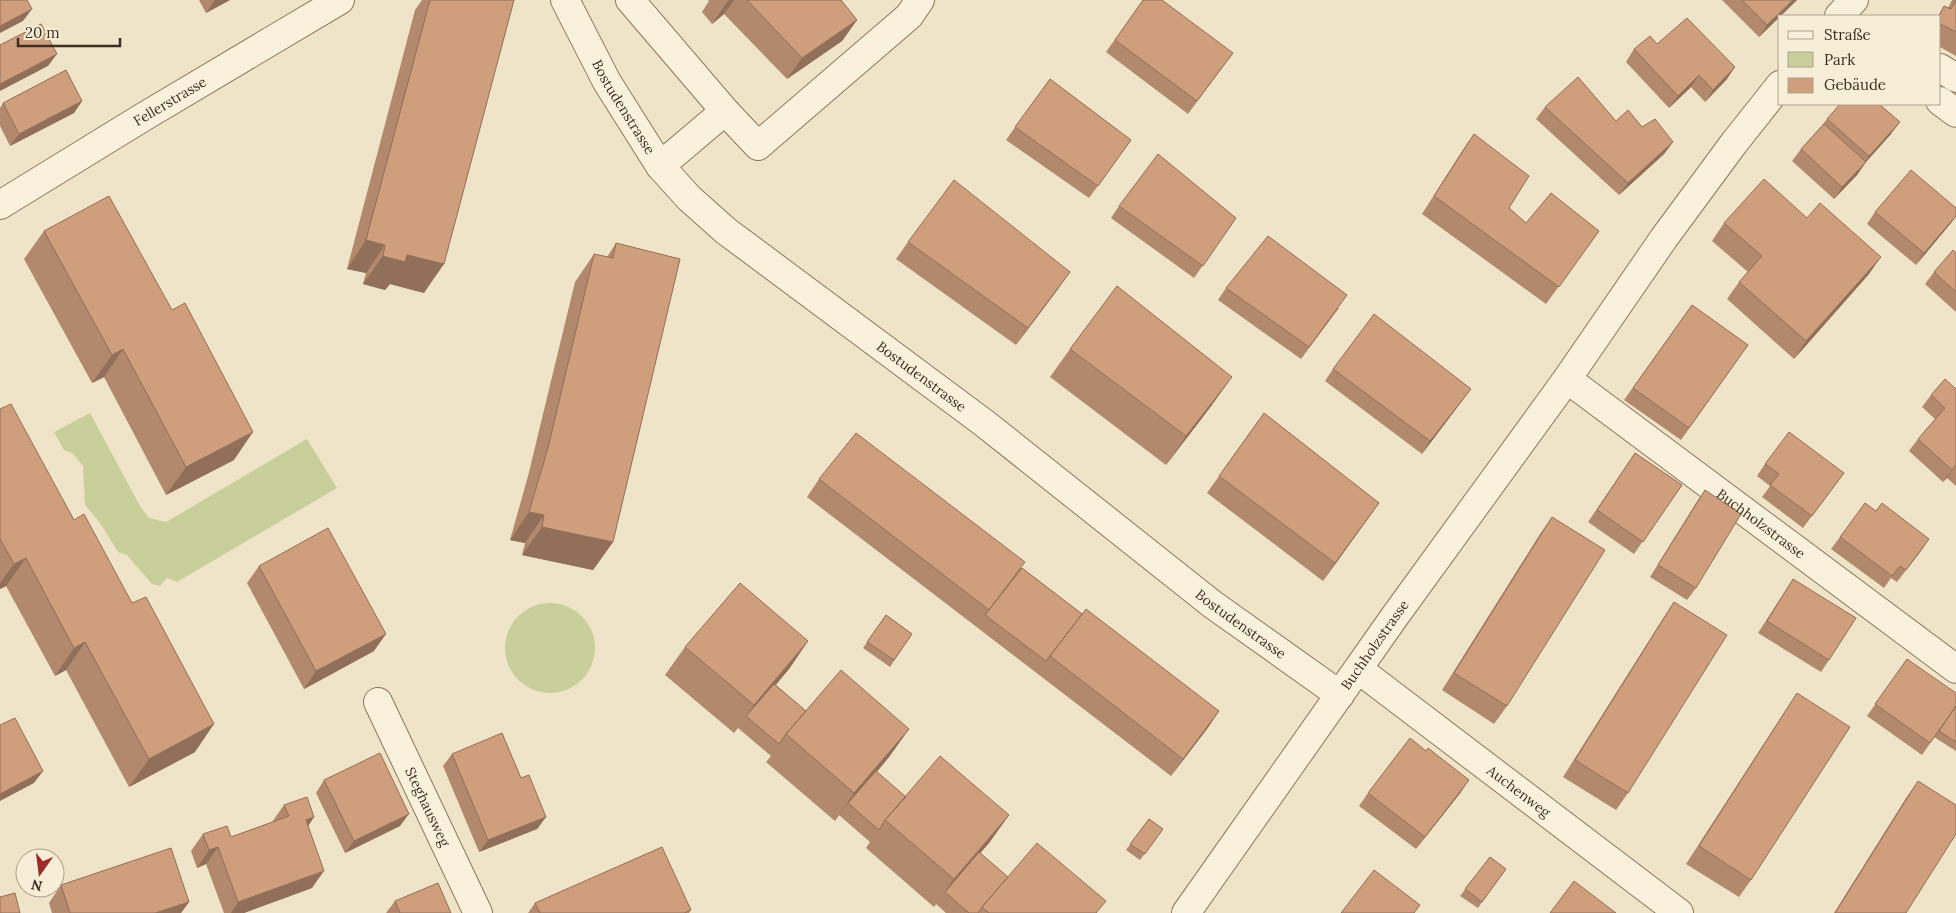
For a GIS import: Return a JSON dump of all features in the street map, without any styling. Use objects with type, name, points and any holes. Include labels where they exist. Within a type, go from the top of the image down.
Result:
[{"type":"street","name":"Fellerstrasse","points":[[0,206],[145,116],[340,0]]},
{"type":"street","name":"Bostudenstrasse","points":[[566,0],[607,82],[660,166],[689,198],[726,231],[984,423],[1212,604],[1340,695]]},
{"type":"street","points":[[630,0],[725,111],[758,146],[910,16],[920,0]]},
{"type":"street","points":[[1941,69],[1956,78]]},
{"type":"street","name":"Buchholzstrasse","points":[[1186,913],[1453,535],[1567,379],[1664,238],[1734,143],[1778,88]]},
{"type":"street","points":[[1941,102],[1956,113]]},
{"type":"street","points":[[660,166],[725,111]]},
{"type":"street","name":"Buchholzstrasse","points":[[1567,379],[1956,669]]},
{"type":"street","name":"Auchenweg","points":[[1358,670],[1679,913]]},
{"type":"street","name":"Steghausweg","points":[[378,702],[478,913]]},
{"type":"green space","points":[[90,413],[140,506],[149,518],[166,522],[307,439],[337,488],[177,582],[167,578],[160,586],[152,584],[127,555],[118,552],[100,523],[85,505],[83,466],[72,453],[64,450],[54,432]]},
{"type":"green space","points":[[550,603],[567,606],[582,616],[592,631],[595,648],[592,665],[582,680],[567,690],[550,693],[533,690],[518,680],[508,665],[505,648],[508,631],[518,616],[533,606]]},
{"type":"building","points":[[0,0],[27,0],[32,9],[0,26]]},
{"type":"building","points":[[430,0],[514,0],[444,264],[407,255],[405,262],[383,256],[385,245],[366,240]]},
{"type":"building","points":[[747,0],[841,0],[857,20],[802,58]]},
{"type":"building","points":[[1143,0],[1162,0],[1233,53],[1197,101],[1115,40]]},
{"type":"building","points":[[1742,0],[1793,0],[1767,25]]},
{"type":"building","points":[[1956,0],[1956,32],[1941,24],[1940,15],[1944,6],[1951,9]]},
{"type":"building","points":[[1687,18],[1735,67],[1713,90],[1699,75],[1678,96],[1634,49],[1650,36],[1657,44]]},
{"type":"building","points":[[41,24],[57,54],[0,84],[0,45]]},
{"type":"building","points":[[66,70],[82,101],[19,134],[3,103]]},
{"type":"building","points":[[1578,77],[1616,121],[1628,110],[1642,127],[1655,119],[1673,142],[1628,183],[1545,107]]},
{"type":"building","points":[[1050,79],[1131,140],[1098,186],[1015,127]]},
{"type":"building","points":[[1839,105],[1880,105],[1900,122],[1869,156],[1827,119]]},
{"type":"building","points":[[1824,124],[1866,162],[1842,187],[1801,149]]},
{"type":"building","points":[[1474,134],[1529,176],[1509,208],[1526,223],[1551,193],[1599,231],[1559,287],[1434,196]]},
{"type":"building","points":[[1158,154],[1236,218],[1203,266],[1119,206]]},
{"type":"building","points":[[1911,170],[1956,208],[1956,216],[1924,253],[1875,212]]},
{"type":"building","points":[[1764,179],[1807,218],[1820,203],[1881,257],[1806,341],[1739,282],[1762,256],[1724,223]]},
{"type":"building","points":[[954,180],[1070,272],[1028,328],[908,242]]},
{"type":"building","points":[[109,196],[172,310],[185,303],[253,432],[186,467],[123,349],[112,355],[44,231]]},
{"type":"building","points":[[1268,236],[1347,295],[1309,347],[1226,288]]},
{"type":"building","points":[[616,243],[680,259],[613,542],[542,527],[544,515],[529,512],[548,448],[594,254],[613,258]]},
{"type":"building","points":[[1953,250],[1956,253],[1956,292],[1934,272]]},
{"type":"building","points":[[1117,286],[1232,377],[1186,436],[1070,349]]},
{"type":"building","points":[[1692,305],[1748,345],[1689,428],[1633,388]]},
{"type":"building","points":[[1374,314],[1471,389],[1430,441],[1333,369]]},
{"type":"building","points":[[1945,379],[1956,389],[1956,466],[1952,470],[1918,439],[1945,408],[1931,395]]},
{"type":"building","points":[[11,404],[74,520],[84,514],[132,603],[146,597],[214,724],[149,759],[85,642],[74,648],[26,558],[14,564],[0,539],[0,409]]},
{"type":"building","points":[[1264,413],[1379,503],[1335,563],[1219,476]]},
{"type":"building","points":[[1789,432],[1844,473],[1812,516],[1770,485],[1779,474],[1765,464]]},
{"type":"building","points":[[856,433],[1025,562],[989,610],[819,479]]},
{"type":"building","points":[[1635,453],[1682,485],[1643,542],[1597,510]]},
{"type":"building","points":[[1705,490],[1741,514],[1696,588],[1658,565]]},
{"type":"building","points":[[1865,503],[1876,511],[1882,503],[1929,539],[1906,570],[1900,566],[1892,576],[1840,537]]},
{"type":"building","points":[[1552,517],[1605,550],[1507,706],[1454,673]]},
{"type":"building","points":[[328,528],[386,634],[316,671],[259,566]]},
{"type":"building","points":[[1022,568],[1082,614],[1046,661],[985,615]]},
{"type":"building","points":[[1793,579],[1856,618],[1829,660],[1767,621]]},
{"type":"building","points":[[740,583],[808,641],[754,705],[685,647]]},
{"type":"building","points":[[1674,602],[1727,635],[1628,793],[1575,760]]},
{"type":"building","points":[[1086,609],[1219,711],[1183,759],[1050,656]]},
{"type":"building","points":[[886,615],[912,634],[894,660],[867,642]]},
{"type":"building","points":[[1907,659],[1956,693],[1956,706],[1930,743],[1875,704]]},
{"type":"building","points":[[841,670],[909,729],[854,793],[786,734]]},
{"type":"building","points":[[774,684],[806,711],[779,744],[746,716]]},
{"type":"building","points":[[1797,693],[1850,727],[1751,880],[1699,846]]},
{"type":"building","points":[[1956,706],[1956,742],[1939,731]]},
{"type":"building","points":[[15,718],[43,771],[0,794],[0,725]]},
{"type":"building","points":[[502,733],[521,778],[529,775],[546,817],[488,840],[452,754]]},
{"type":"building","points":[[1410,738],[1426,751],[1428,748],[1469,780],[1425,837],[1368,793]]},
{"type":"building","points":[[380,753],[409,814],[354,841],[324,780]]},
{"type":"building","points":[[940,756],[1009,815],[954,879],[885,820]]},
{"type":"building","points":[[876,771],[906,797],[885,820],[879,830],[848,803]]},
{"type":"building","points":[[1918,781],[1956,805],[1956,834],[1906,913],[1835,913]]},
{"type":"building","points":[[307,797],[314,817],[306,820],[324,871],[238,902],[218,847],[209,850],[203,834],[227,826],[231,837],[289,816],[284,805]]},
{"type":"building","points":[[1149,819],[1163,829],[1145,854],[1130,844]]},
{"type":"building","points":[[1037,843],[1106,901],[1096,913],[989,913],[982,907]]},
{"type":"building","points":[[662,847],[691,910],[684,913],[540,913],[535,903]]},
{"type":"building","points":[[171,848],[189,902],[155,913],[70,913],[65,897],[65,884]]},
{"type":"building","points":[[979,852],[1008,877],[978,913],[969,913],[945,892]]},
{"type":"building","points":[[1490,857],[1506,869],[1482,902],[1465,889]]},
{"type":"building","points":[[1374,870],[1420,905],[1414,913],[1341,913]]},
{"type":"building","points":[[1574,881],[1616,913],[1550,913]]},
{"type":"building","points":[[438,883],[451,913],[400,913],[395,901]]},
{"type":"building","points":[[15,893],[20,913],[0,913],[0,897]]}]
